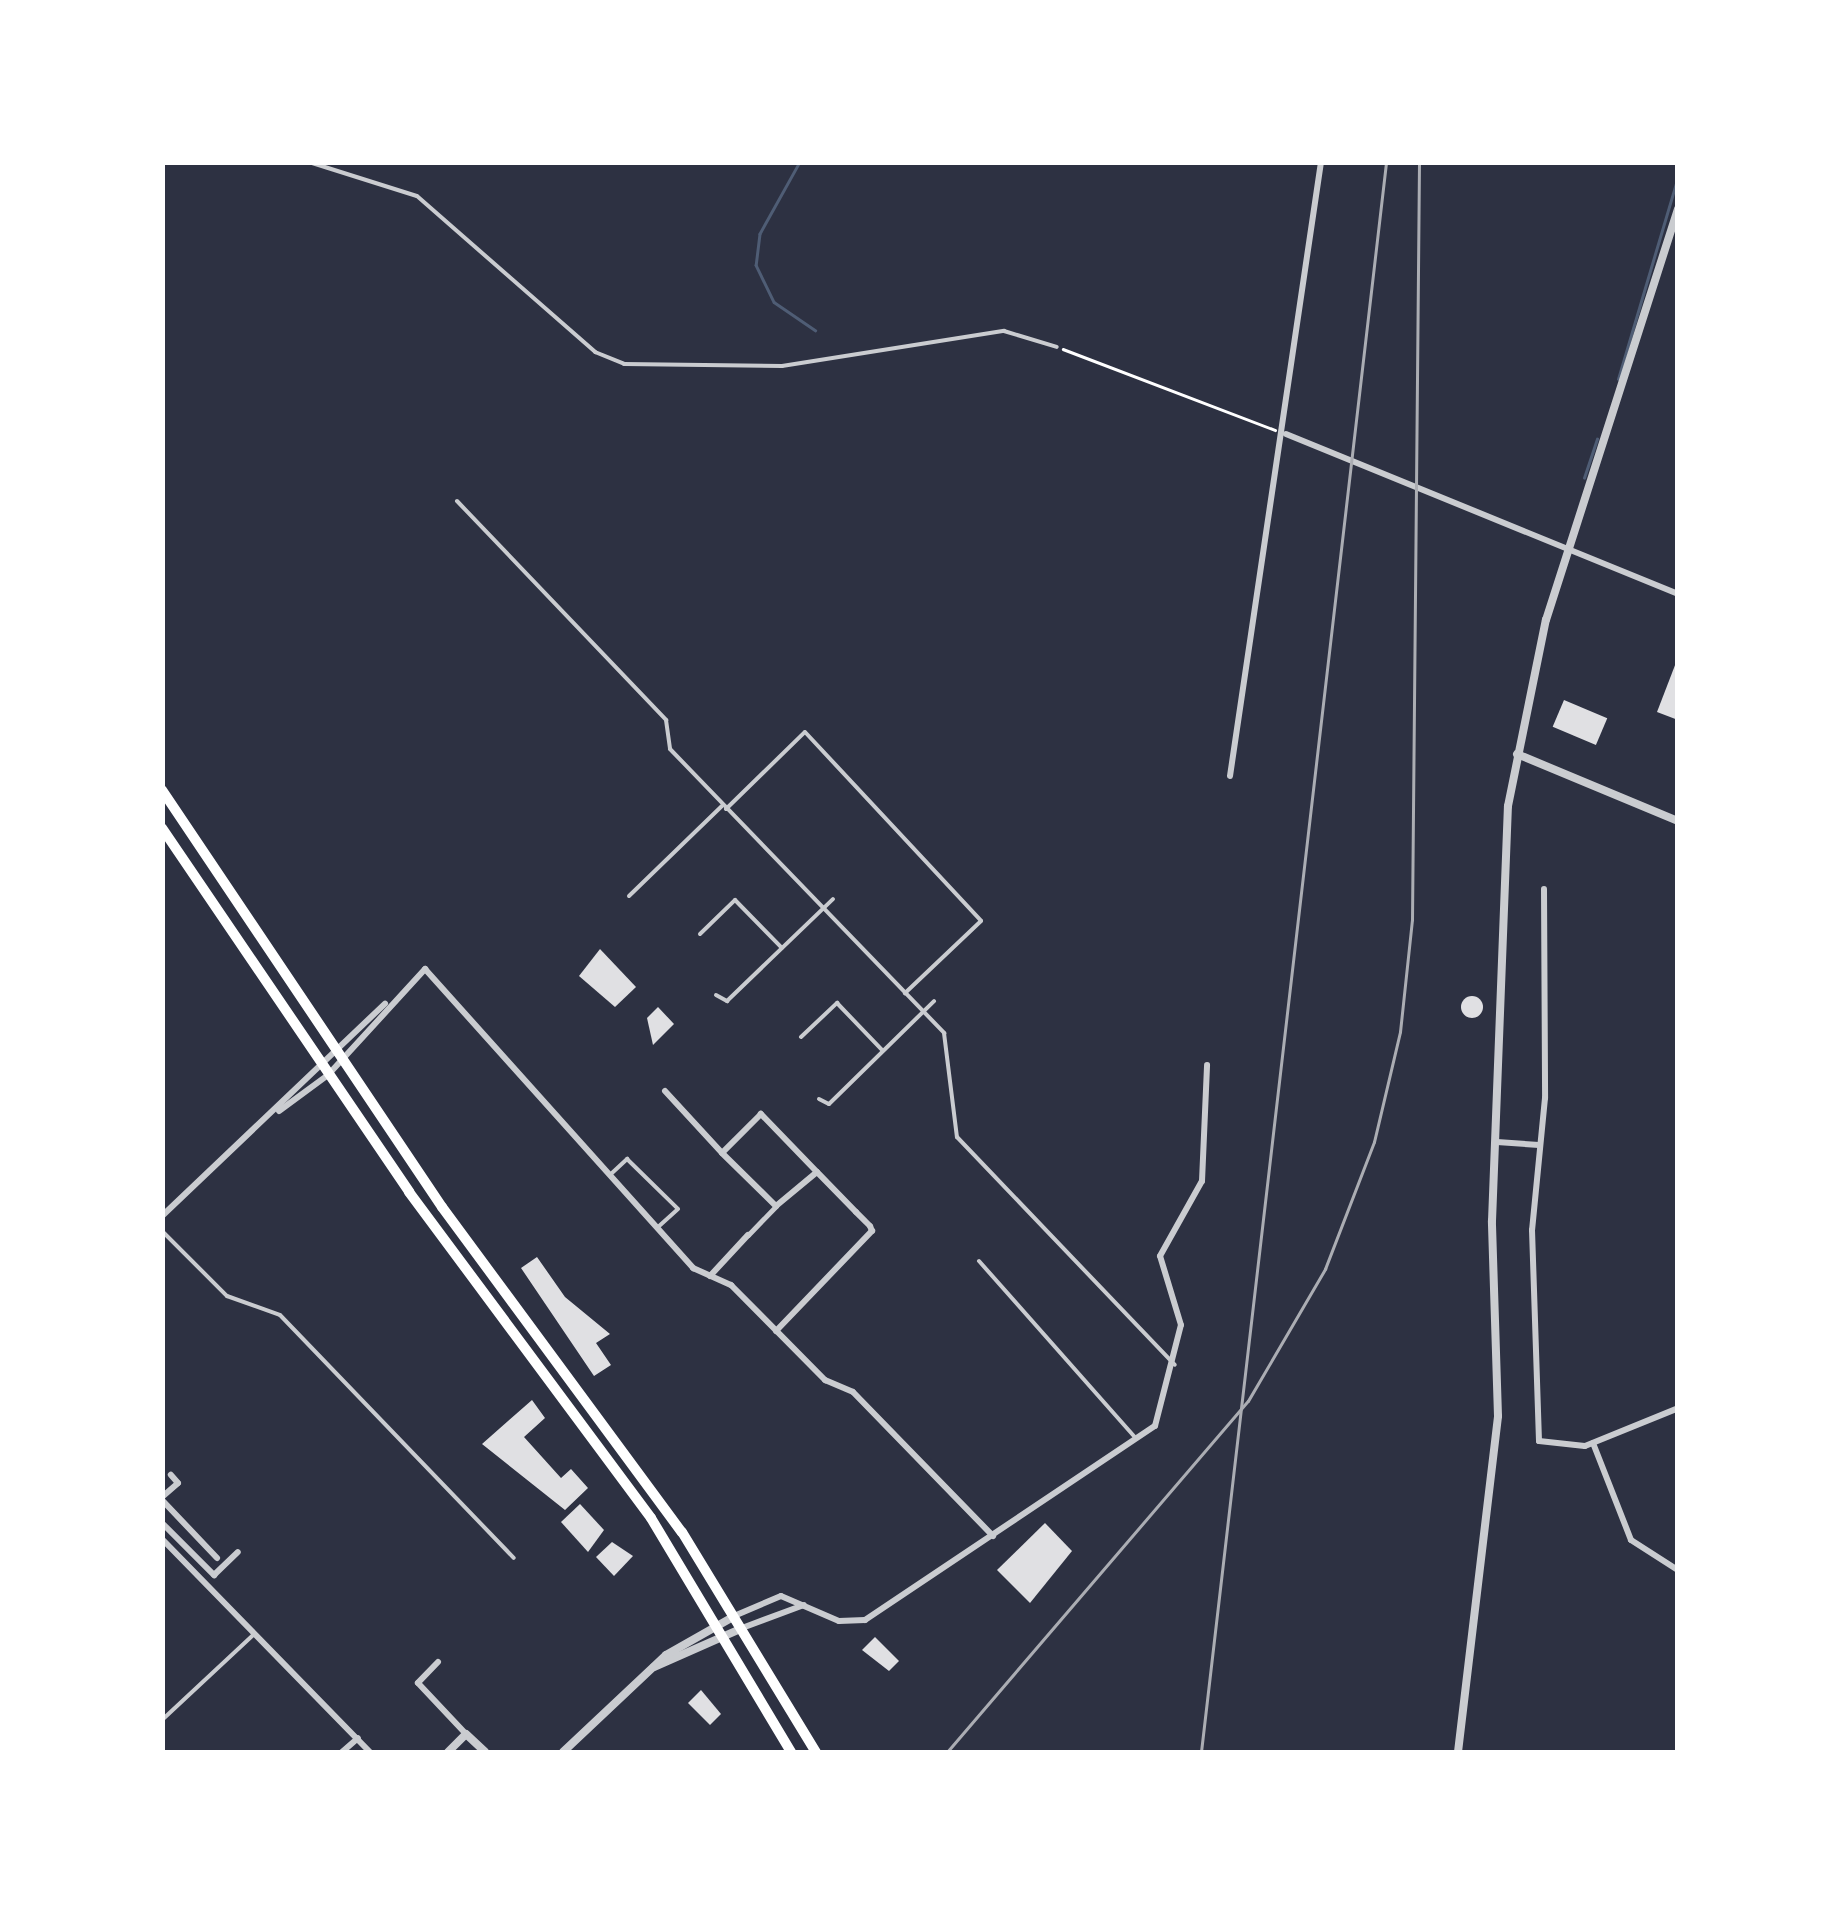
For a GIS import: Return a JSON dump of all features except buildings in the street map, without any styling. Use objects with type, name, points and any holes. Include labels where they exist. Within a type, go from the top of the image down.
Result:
[{"type":"main road","points":[[162,790],[342,1060],[673,1520],[816,1752]]},
{"type":"main road","points":[[162,828],[328,1075],[598,1441],[791,1752]]},
{"type":"street","points":[[1230,776],[1286,434],[1321,162]]},
{"type":"street","points":[[1458,1752],[1497,1433],[1501,888],[1517,754],[1569,550],[1678,208]]},
{"type":"street","points":[[1286,434],[1678,594]]},
{"type":"street","points":[[1517,754],[1678,821]]},
{"type":"street","points":[[1544,889],[1539,1145],[1532,1230],[1539,1442],[1593,1443],[1676,1409]]},
{"type":"street","points":[[279,1111],[334,1046],[425,969],[612,1173],[657,1228],[776,1331],[824,1380],[853,1392],[993,1536]]},
{"type":"street","points":[[162,1216],[279,1111],[328,1075],[395,997]]},
{"type":"street","points":[[563,1752],[654,1667],[715,1626],[781,1596],[839,1622],[865,1620],[1155,1426],[1176,1365],[1180,1321],[1159,1262],[1201,1184],[1207,1065]]},
{"type":"street","points":[[665,1091],[776,1206]]},
{"type":"street","points":[[722,1154],[761,1114],[873,1236],[776,1331]]},
{"type":"street","points":[[1497,1142],[1539,1145]]},
{"type":"street","points":[[710,1276],[776,1206],[817,1172]]},
{"type":"street","points":[[1593,1443],[1632,1540],[1678,1570]]},
{"type":"street","points":[[171,1475],[178,1483],[162,1499],[217,1558]]},
{"type":"street","points":[[162,1524],[214,1575],[238,1552]]},
{"type":"street","points":[[162,1540],[370,1752]]},
{"type":"street","points":[[654,1667],[778,1609],[810,1606]]},
{"type":"street","points":[[438,1662],[418,1683],[485,1752]]},
{"type":"street","points":[[448,1752],[466,1734]]},
{"type":"street","points":[[342,1752],[358,1738]]},
{"type":"lane","points":[[309,162],[418,196],[595,352],[624,364],[782,366],[1004,331],[1057,347]]},
{"type":"lane","points":[[457,501],[666,720],[670,750],[948,1040],[957,1137],[1176,1365]]},
{"type":"lane","points":[[629,896],[805,732],[981,921],[905,993]]},
{"type":"lane","points":[[716,996],[728,1001],[832,899]]},
{"type":"lane","points":[[700,934],[736,900],[782,948]]},
{"type":"lane","points":[[819,1099],[828,1104],[934,1001]]},
{"type":"lane","points":[[801,1038],[836,1004],[883,1051]]},
{"type":"lane","points":[[612,1173],[627,1159],[678,1208],[657,1228]]},
{"type":"lane","points":[[162,1231],[227,1296],[280,1316],[514,1558]]},
{"type":"lane","points":[[979,1261],[1138,1440]]},
{"type":"lane","points":[[162,1720],[256,1632]]},
{"type":"path","points":[[1057,347],[1286,434]]},
{"type":"waterway","points":[[800,162],[760,234],[756,265],[774,302],[815,330]]},
{"type":"waterway","points":[[1618,379],[1678,176]]},
{"type":"waterway","points":[[1584,478],[1597,439]]},
{"type":"railway","points":[[1201,1752],[1386,162]]},
{"type":"railway","points":[[947,1752],[1248,1401],[1325,1269],[1374,1142],[1400,1032],[1412,920],[1419,162]]}]
